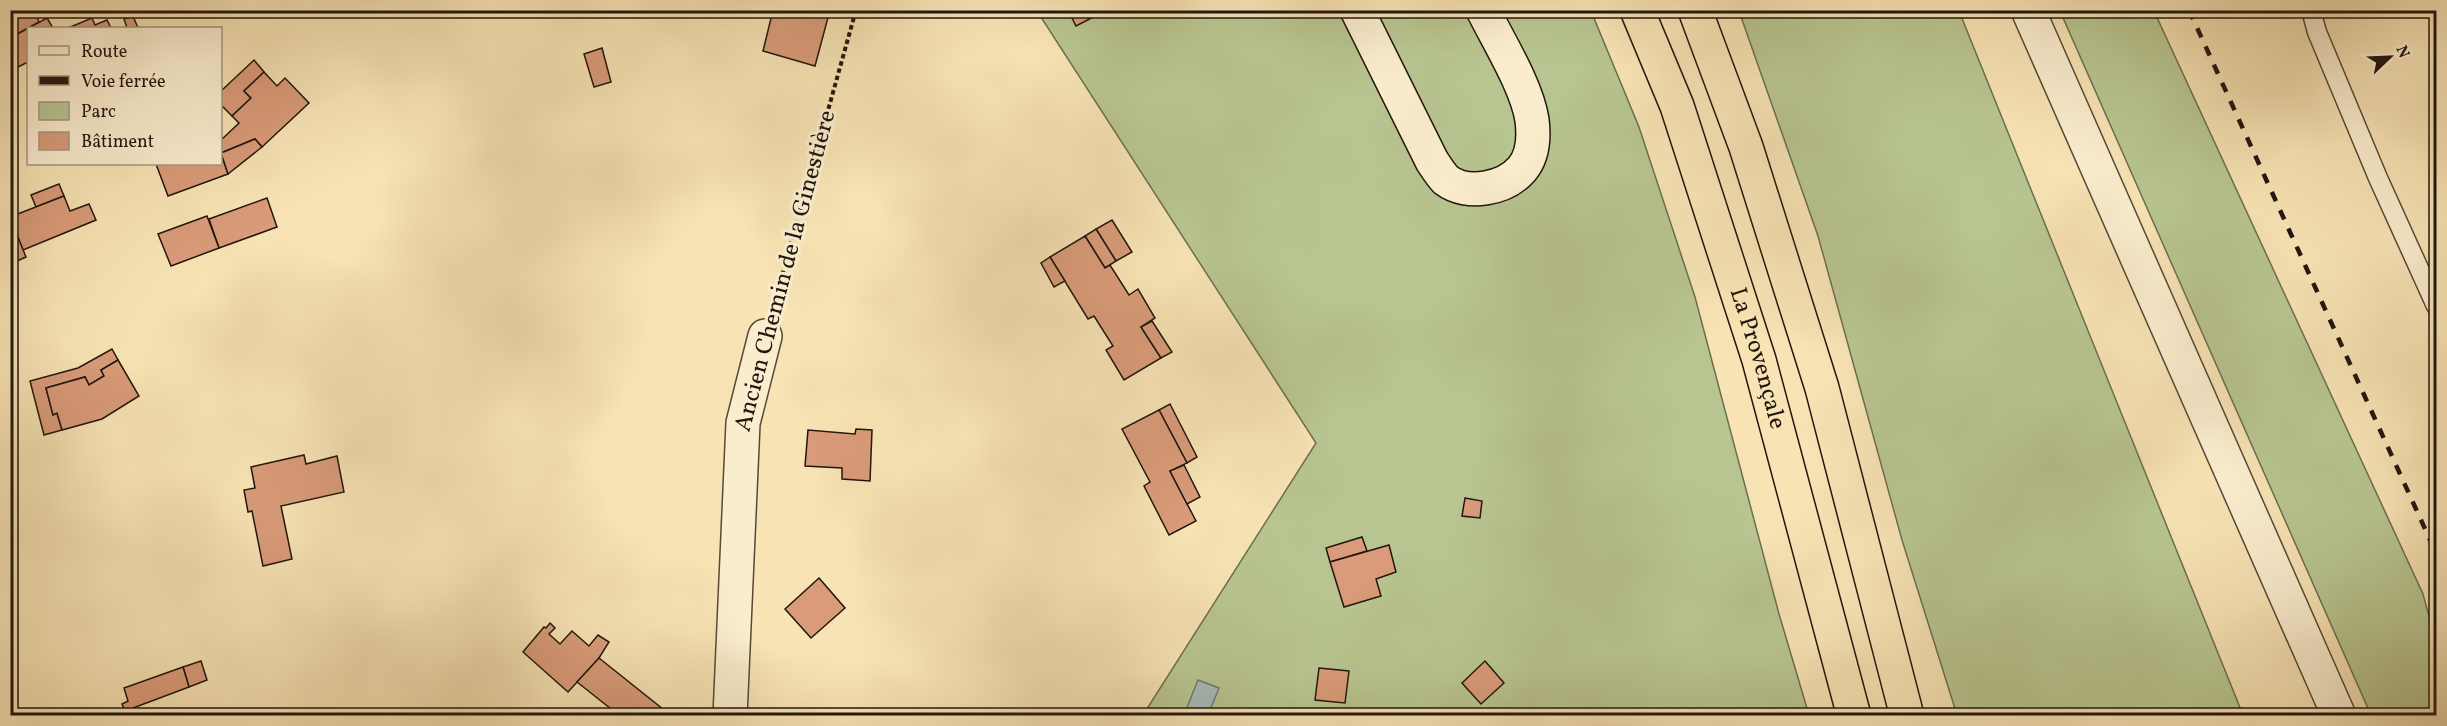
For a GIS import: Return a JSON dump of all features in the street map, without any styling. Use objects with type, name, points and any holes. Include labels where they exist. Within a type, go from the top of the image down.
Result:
[{"type":"highway","name":"La Provençale","points":[[1637,10],[1677,106],[1760,360],[1854,716]]},
{"type":"highway","points":[[1695,10],[1746,147],[1822,387],[1907,716]]},
{"type":"street","points":[[1357,10],[1432,161],[1445,179],[1465,189],[1482,189],[1504,182],[1522,169],[1532,147],[1532,121],[1528,100],[1484,10]]},
{"type":"street","points":[[2028,10],[2339,716]]},
{"type":"street","name":"Ancien Chemin de la Ginestière","points":[[730,716],[742,423],[765,336]]},
{"type":"lane","points":[[2312,10],[2317,32],[2378,178],[2436,306]]},
{"type":"path","name":"Ancien Chemin de la Ginestière","points":[[765,336],[856,10]]},
{"type":"green space","points":[[1037,11],[1591,11],[1639,127],[1695,297],[1779,614],[1809,715],[1143,715],[1316,443]]},
{"type":"green space","points":[[1739,11],[1959,11],[2243,715],[1957,715],[1902,540],[1818,236]]},
{"type":"green space","points":[[2060,11],[2154,11],[2423,594],[2436,642],[2436,715],[2371,715]]},
{"type":"water","points":[[1198,680],[1219,688],[1208,715],[1199,715],[1186,710]]},
{"type":"building","points":[[26,10],[34,10],[39,22],[10,38],[10,18]]},
{"type":"building","points":[[773,10],[830,10],[815,66],[763,51]]},
{"type":"building","points":[[1068,10],[1107,10],[1076,26]]},
{"type":"building","points":[[133,16],[138,27],[127,27],[124,19]]},
{"type":"building","points":[[47,18],[52,27],[30,27]]},
{"type":"building","points":[[92,18],[95,25],[107,20],[110,27],[70,27]]},
{"type":"building","points":[[27,29],[27,62],[10,71],[10,38]]},
{"type":"building","points":[[602,48],[611,82],[594,87],[584,54]]},
{"type":"building","points":[[254,60],[264,72],[244,91],[251,98],[232,116],[222,106],[222,90]]},
{"type":"building","points":[[264,72],[277,86],[285,78],[309,103],[262,147],[255,139],[222,153],[222,139],[239,123],[232,116],[251,98],[244,91]]},
{"type":"building","points":[[255,139],[262,147],[228,174],[222,153]]},
{"type":"building","points":[[222,156],[228,174],[168,196],[156,165],[222,165]]},
{"type":"building","points":[[59,184],[64,196],[36,207],[31,195]]},
{"type":"building","points":[[64,196],[70,211],[89,204],[96,220],[23,250],[10,217]]},
{"type":"building","points":[[267,198],[277,227],[219,248],[209,219]]},
{"type":"building","points":[[207,216],[219,248],[171,266],[158,234]]},
{"type":"building","points":[[1112,220],[1132,252],[1116,261],[1096,229]]},
{"type":"building","points":[[13,225],[26,257],[10,264],[10,226]]},
{"type":"building","points":[[1096,229],[1116,261],[1105,268],[1085,236]]},
{"type":"building","points":[[1085,236],[1105,268],[1110,265],[1129,295],[1138,289],[1155,318],[1141,327],[1161,358],[1124,380],[1106,350],[1113,346],[1094,316],[1088,319],[1050,257]]},
{"type":"building","points":[[1050,257],[1065,281],[1054,287],[1041,263]]},
{"type":"building","points":[[1152,321],[1172,352],[1161,358],[1141,327]]},
{"type":"building","points":[[112,349],[118,360],[101,370],[104,376],[89,385],[85,377],[46,388],[53,415],[57,413],[62,430],[44,435],[30,381],[78,368]]},
{"type":"building","points":[[118,360],[139,396],[102,419],[62,430],[57,413],[53,415],[46,388],[85,377],[89,385],[104,376],[101,370]]},
{"type":"building","points":[[1170,404],[1197,457],[1187,463],[1159,410]]},
{"type":"building","points":[[1159,410],[1187,463],[1170,471],[1196,521],[1169,535],[1144,486],[1150,482],[1122,429]]},
{"type":"building","points":[[856,429],[872,430],[870,481],[842,479],[842,468],[805,466],[808,430],[855,434]]},
{"type":"building","points":[[304,455],[306,464],[337,456],[344,492],[281,506],[292,559],[263,566],[252,511],[248,512],[244,490],[255,488],[251,467]]},
{"type":"building","points":[[1184,465],[1200,497],[1187,504],[1170,471]]},
{"type":"building","points":[[1465,498],[1482,501],[1480,518],[1462,516]]},
{"type":"building","points":[[1362,537],[1367,551],[1330,562],[1326,548]]},
{"type":"building","points":[[1389,545],[1396,572],[1376,579],[1381,596],[1344,607],[1330,562]]},
{"type":"building","points":[[819,578],[845,608],[811,638],[785,609]]},
{"type":"building","points":[[10,602],[16,611],[10,614]]},
{"type":"building","points":[[550,623],[555,628],[549,634],[560,644],[572,631],[589,646],[598,635],[609,642],[599,658],[568,692],[523,652]]},
{"type":"building","points":[[599,658],[664,710],[660,716],[620,716],[577,682]]},
{"type":"building","points":[[201,661],[207,680],[189,687],[183,667]]},
{"type":"building","points":[[1485,661],[1504,683],[1481,704],[1462,683]]},
{"type":"building","points":[[183,667],[189,687],[125,711],[122,704],[128,701],[124,688]]},
{"type":"building","points":[[1319,668],[1349,671],[1345,703],[1315,700]]},
{"type":"railway","points":[[2189,10],[2436,553]]}]
